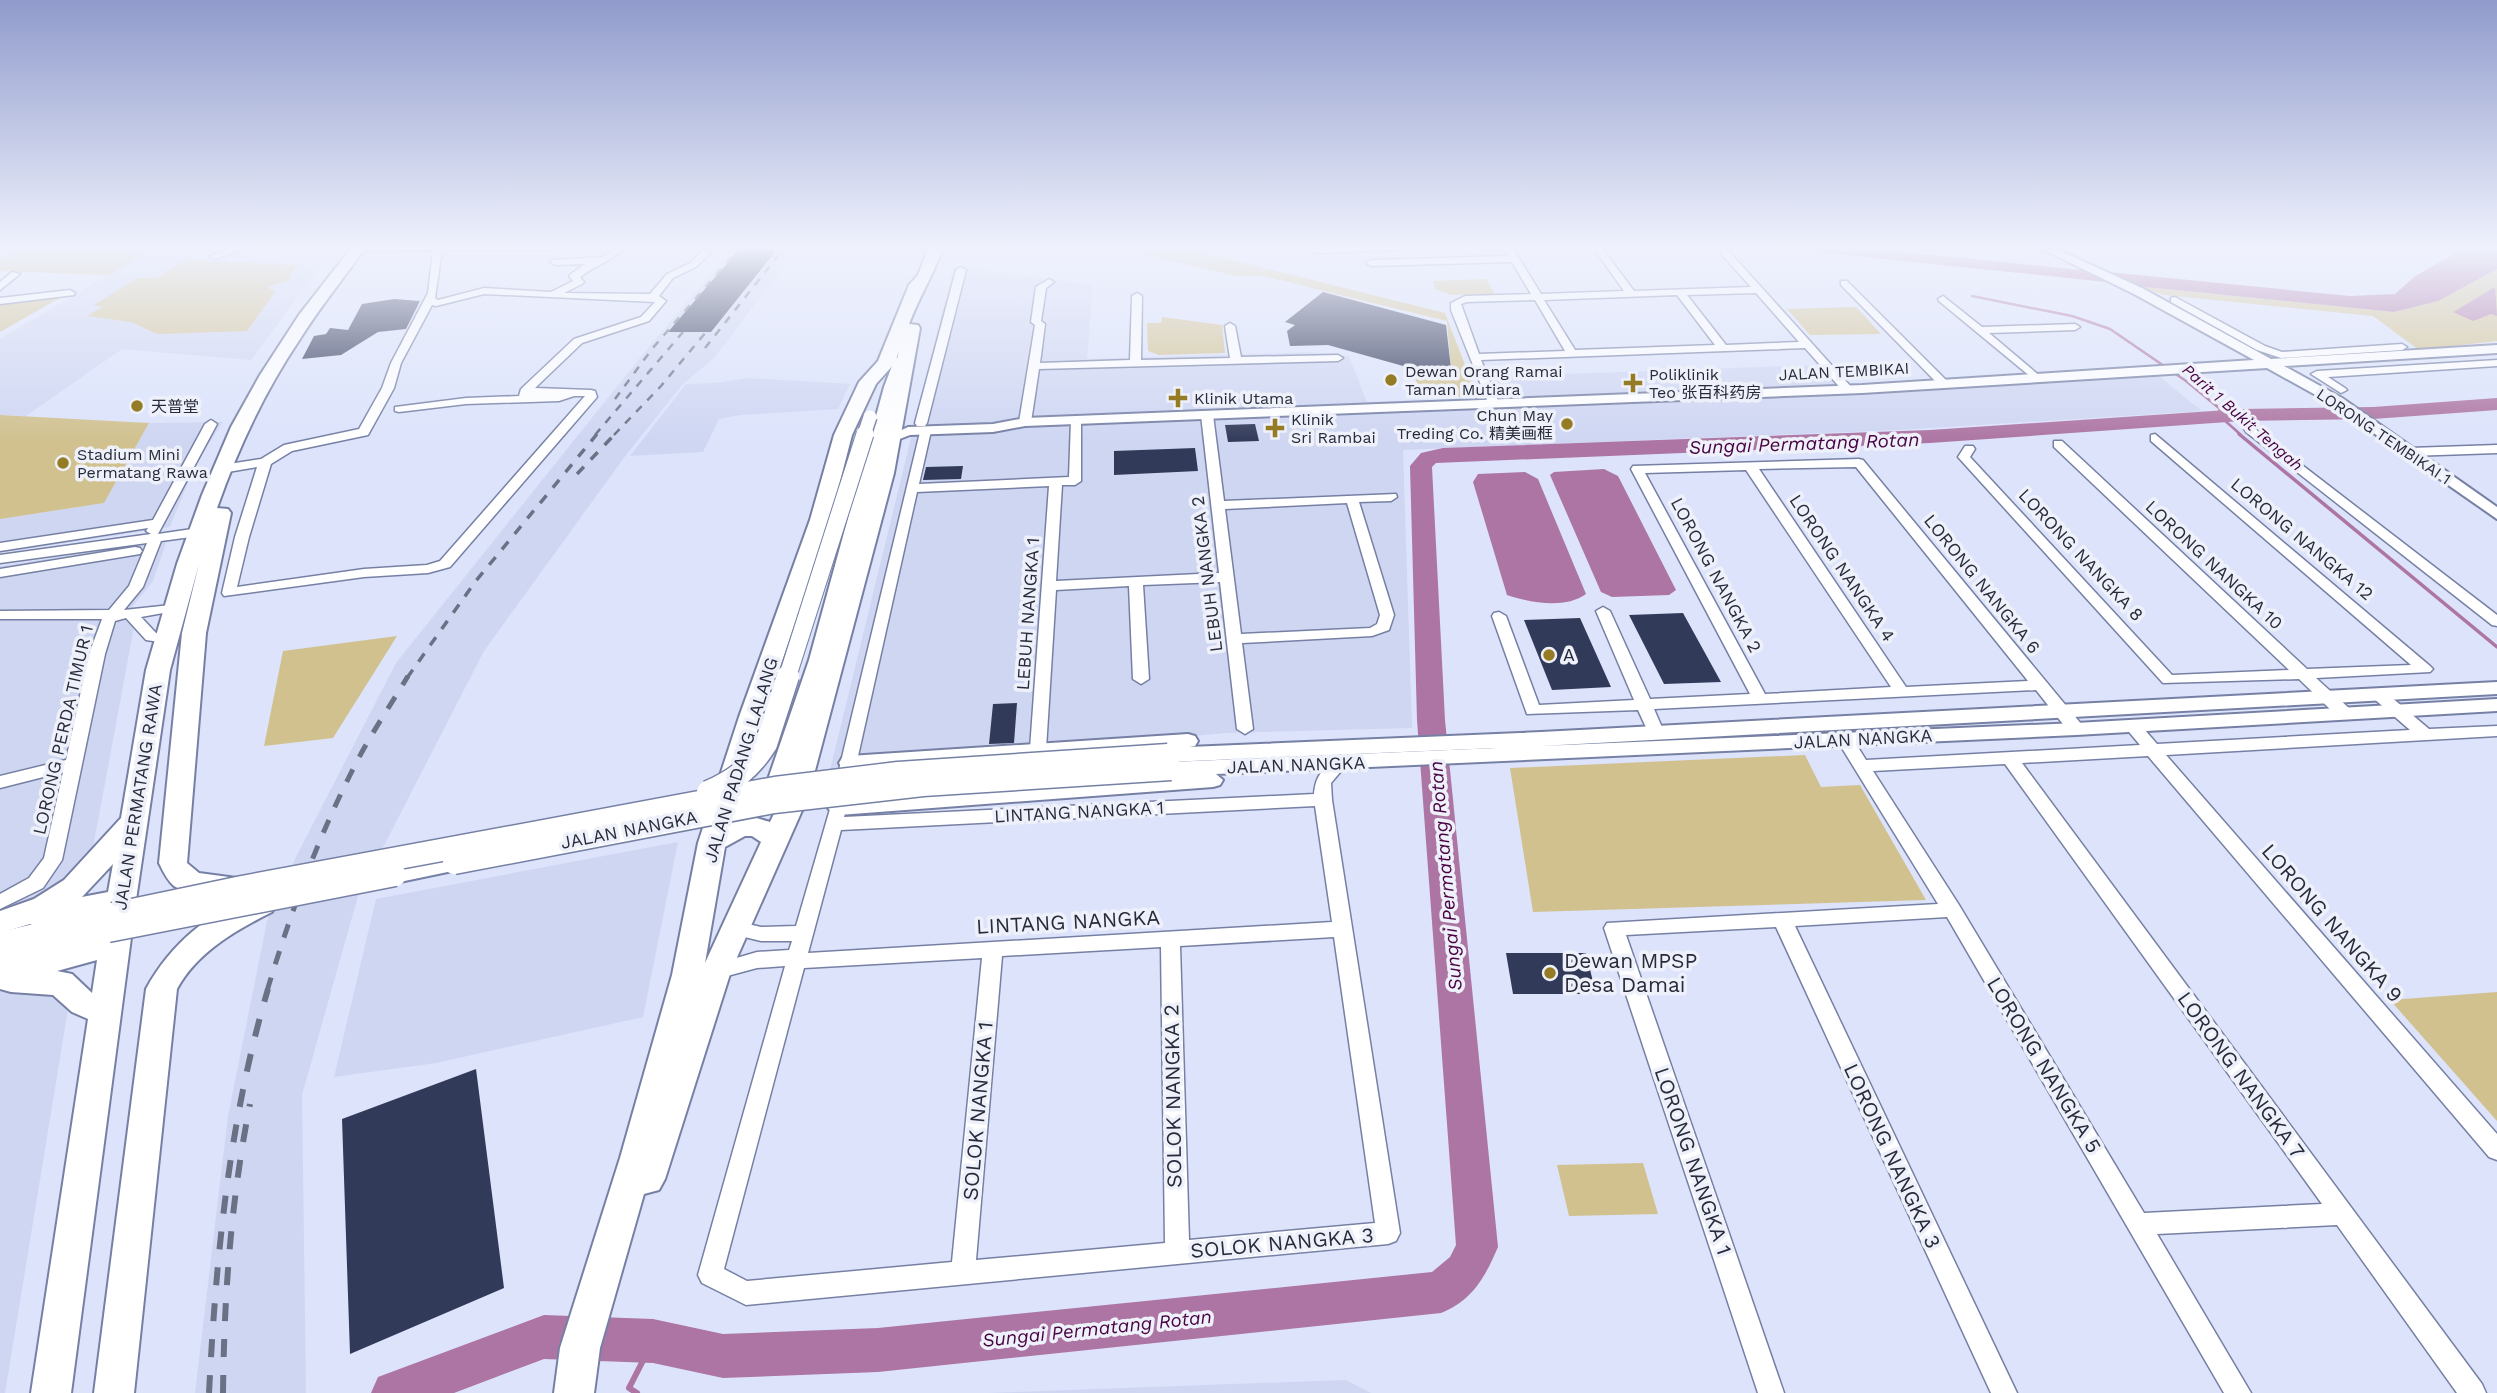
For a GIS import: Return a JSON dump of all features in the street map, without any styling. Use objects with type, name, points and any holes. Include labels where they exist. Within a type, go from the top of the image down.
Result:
[{"type":"main road","name":"JALAN PERMATANG RAWA","points":[[51,1393],[105,1012],[114,923],[134,822],[158,670],[200,529],[221,478],[257,394],[309,312]]},
{"type":"main road","name":"JALAN PADANG LALANG","points":[[583,1363],[687,975],[712,843],[751,717],[820,520],[843,435],[868,382],[886,363],[906,312]]},
{"type":"main road","name":"JALAN PADANG LALANG","points":[[583,1363],[716,971],[776,842],[781,796],[909,337],[918,312]]},
{"type":"main road","points":[[221,478],[226,496],[194,633],[173,863],[181,877],[187,881],[257,893]]},
{"type":"main road","points":[[727,799],[734,804],[757,809],[771,808],[781,796]]},
{"type":"main road","points":[[6,914],[52,901],[82,880],[134,822]]},
{"type":"main road","points":[[712,843],[724,833],[746,826],[762,828],[769,832],[776,842]]},
{"type":"main road","points":[[114,1393],[162,989],[175,965],[198,943],[236,916],[257,893]]},
{"type":"main road","points":[[6,914],[114,923]]},
{"type":"main road","points":[[0,973],[114,923]]},
{"type":"main road","points":[[0,980],[33,979],[61,983],[83,1003],[105,1012]]},
{"type":"street","points":[[221,478],[265,461],[288,448],[364,432],[423,312]]},
{"type":"street","points":[[515,399],[578,341],[645,319],[651,312]]},
{"type":"street","points":[[798,959],[837,816],[914,488],[923,427],[950,312]]},
{"type":"street","points":[[1025,422],[1040,324],[1036,322],[1037,312]]},
{"type":"street","points":[[1135,362],[1137,312]]},
{"type":"street","points":[[1457,312],[1493,403]]},
{"type":"street","points":[[1547,312],[1572,354]]},
{"type":"street","points":[[1695,312],[1723,348]]},
{"type":"street","points":[[1777,312],[1847,389]]},
{"type":"street","points":[[1873,312],[1944,384]]},
{"type":"street","points":[[1959,312],[2037,379]]},
{"type":"street","name":"LORONG TEMBIKAI 1","points":[[2176,312],[2269,364],[2339,395],[2363,419],[2497,514]]},
{"type":"street","points":[[2197,312],[2278,354],[2328,356],[2381,349],[2398,352]]},
{"type":"street","points":[[1230,326],[1236,359]]},
{"type":"street","points":[[1980,330],[2075,327]]},
{"type":"street","points":[[2213,332],[2231,331]]},
{"type":"street","points":[[1476,357],[1806,345]]},
{"type":"street","name":"JALAN TEMBIKAI","points":[[885,423],[902,432],[923,427],[993,428],[1025,422],[1847,389],[2269,364],[2328,356],[2398,352],[2422,356],[2497,349]]},
{"type":"street","points":[[2422,356],[2445,367]]},
{"type":"street","points":[[1033,372],[1135,362],[1338,358]]},
{"type":"street","points":[[561,827],[707,792],[727,785],[754,765],[766,744],[885,423],[886,363]]},
{"type":"street","points":[[2339,395],[2317,374],[2497,363]]},
{"type":"street","points":[[265,461],[242,537],[229,593],[364,573],[437,568],[444,564],[591,397],[591,393],[525,391]]},
{"type":"street","points":[[399,409],[559,398],[569,392]]},
{"type":"street","name":"LEBUH NANGKA 2","points":[[1207,415],[1245,729]]},
{"type":"street","points":[[914,488],[1075,481],[1077,420]]},
{"type":"street","name":"LORONG PERDA TIMUR 1","points":[[6,914],[36,883],[53,860],[97,654],[136,587],[154,536],[211,424]]},
{"type":"street","points":[[2250,429],[2497,622]]},
{"type":"street","name":"LORONG NANGKA 12","points":[[2155,438],[2425,669],[2302,674]]},
{"type":"street","name":"LORONG NANGKA 10","points":[[2058,444],[2344,713]]},
{"type":"street","points":[[2410,452],[2497,449]]},
{"type":"street","name":"LORONG NANGKA 8","points":[[1967,453],[2168,680],[2302,674]]},
{"type":"street","name":"LORONG NANGKA 6","points":[[1750,466],[1859,463],[2076,729]]},
{"type":"street","name":"LORONG NANGKA 2","points":[[1750,466],[1637,469],[1760,699]]},
{"type":"street","name":"LORONG NANGKA 4","points":[[1750,466],[1902,692]]},
{"type":"street","name":"LEBUH NANGKA 1","points":[[1038,749],[1056,481]]},
{"type":"street","points":[[1218,505],[1391,497]]},
{"type":"street","points":[[1234,639],[1373,632],[1384,627],[1387,615],[1352,499]]},
{"type":"street","points":[[0,559],[200,529]]},
{"type":"street","points":[[0,547],[154,536]]},
{"type":"street","points":[[0,573],[154,536]]},
{"type":"street","points":[[1049,586],[1226,577]]},
{"type":"street","points":[[1136,581],[1141,679]]},
{"type":"street","points":[[2,620],[175,607]]},
{"type":"street","points":[[120,611],[151,637],[166,639]]},
{"type":"street","points":[[1602,611],[1656,732]]},
{"type":"street","points":[[1499,616],[1533,710],[2040,685]]},
{"type":"street","name":"JALAN NANGKA","points":[[1170,762],[1340,767],[1656,732],[2497,688]]},
{"type":"street","points":[[2378,694],[2420,734]]},
{"type":"street","name":"JALAN NANGKA","points":[[114,923],[561,827],[781,796],[1370,747],[1845,740],[2497,705]]},
{"type":"street","name":"LORONG NANGKA 9","points":[[2132,726],[2497,1150]]},
{"type":"street","points":[[1863,766],[2497,730]]},
{"type":"street","points":[[849,763],[1038,749],[1246,739],[1342,740],[1370,747]]},
{"type":"street","name":"LORONG NANGKA 5","points":[[1845,740],[1952,910],[2238,1393]]},
{"type":"street","name":"LORONG NANGKA 7","points":[[2009,757],[2473,1393]]},
{"type":"street","points":[[894,803],[880,794],[877,782],[883,769],[898,759]]},
{"type":"street","points":[[0,782],[74,764]]},
{"type":"street","points":[[837,816],[894,803],[1340,767]]},
{"type":"street","name":"SOLOK NANGKA 3","points":[[798,959],[710,1275],[746,1293],[1388,1233],[1323,800],[1323,782],[1340,767]]},
{"type":"street","name":"JALAN NANGKA","points":[[114,923],[257,893],[781,796]]},
{"type":"street","name":"LINTANG NANGKA 1","points":[[837,816],[1323,800]]},
{"type":"street","points":[[1782,919],[1952,910]]},
{"type":"street","name":"LORONG NANGKA 1","points":[[1771,1393],[1614,928],[1782,919]]},
{"type":"street","name":"LORONG NANGKA 3","points":[[1782,919],[2004,1393]]},
{"type":"street","points":[[0,941],[114,923]]},
{"type":"street","points":[[0,958],[114,923]]},
{"type":"street","points":[[735,928],[761,934],[805,933]]},
{"type":"street","name":"LINTANG NANGKA","points":[[716,971],[757,960],[1342,929]]},
{"type":"street","name":"SOLOK NANGKA 2","points":[[1170,939],[1177,1252]]},
{"type":"street","name":"SOLOK NANGKA 1","points":[[963,1273],[993,949]]},
{"type":"street","points":[[2137,1224],[2342,1214]]},
{"type":"shaded area","points":[[0,312],[35,312],[0,332]]},
{"type":"shaded area","points":[[46,312],[286,312],[251,360],[122,349],[26,416],[0,415],[0,339]]},
{"type":"shaded area","points":[[94,312],[261,312],[247,331],[157,334],[131,322],[87,316]]},
{"type":"shaded area","points":[[678,312],[749,312],[714,358],[683,384],[626,455],[484,651],[358,896],[302,1095],[306,1393],[195,1393],[228,1116],[267,921],[297,855],[396,663]]},
{"type":"shaded area","points":[[942,312],[1091,312],[1087,359],[1310,352],[1349,356],[1367,402],[1490,398],[1482,377],[1818,365],[1842,393],[2155,373],[2202,411],[1898,430],[1403,450],[1412,728],[1226,733],[830,770]]},
{"type":"shaded area","points":[[1410,312],[1445,313],[1477,396],[1423,398],[1411,368],[1438,376],[1451,369],[1447,321]]},
{"type":"shaded area","points":[[1790,312],[1861,312],[1881,334],[1810,335]]},
{"type":"shaded area","points":[[2333,312],[2497,312],[2497,341],[2419,350],[2373,316]]},
{"type":"shaded area","points":[[2453,312],[2497,312],[2497,316],[2491,314],[2473,321]]},
{"type":"shaded area","points":[[1162,317],[1222,325],[1225,353],[1159,355],[1148,351],[1147,323],[1161,323]]},
{"type":"shaded area","points":[[747,378],[850,384],[838,409],[741,415],[719,419],[703,452],[630,456],[686,384]]},
{"type":"shaded area","name":"Stadium Mini Permatang Rawa","points":[[0,415],[149,423],[104,503],[0,519]]},
{"type":"shaded area","points":[[223,422],[195,465],[170,527],[0,553],[0,519],[104,503],[149,423]]},
{"type":"shaded area","points":[[1604,469],[1618,476],[1676,590],[1669,595],[1612,597],[1601,592],[1550,475],[1554,472]]},
{"type":"shaded area","points":[[1525,472],[1538,479],[1586,594],[1578,599],[1548,603],[1507,595],[1473,482],[1478,474]]},
{"type":"shaded area","points":[[167,540],[153,581],[132,607],[136,616],[92,853],[42,897],[0,909],[0,566]]},
{"type":"shaded area","points":[[397,636],[333,738],[264,746],[283,651]]},
{"type":"shaded area","points":[[1805,755],[1821,787],[1860,785],[1926,900],[1533,912],[1510,768]]},
{"type":"shaded area","points":[[678,842],[643,1017],[436,1063],[334,1077],[376,899]]},
{"type":"shaded area","points":[[0,989],[44,989],[68,1009],[5,1393],[0,1393]]},
{"type":"shaded area","points":[[2497,992],[2497,1121],[2390,1000]]},
{"type":"shaded area","points":[[1643,1163],[1658,1214],[1569,1216],[1557,1165]]},
{"type":"shaded area","points":[[1346,1380],[1371,1393],[988,1393],[1205,1385]]},
{"type":"building","points":[[358,312],[414,312],[406,329],[378,332],[341,355],[302,359],[314,336],[326,334],[330,328],[348,330]]},
{"type":"building","points":[[685,312],[727,312],[711,332],[668,332]]},
{"type":"building","points":[[1298,312],[1398,312],[1446,325],[1451,369],[1439,376],[1328,345],[1290,346],[1287,331],[1295,325],[1285,322]]},
{"type":"building","points":[[1255,424],[1259,441],[1228,442],[1225,425]]},
{"type":"building","points":[[1195,448],[1198,471],[1114,475],[1114,451]]},
{"type":"building","points":[[963,466],[961,479],[923,480],[926,467]]},
{"type":"building","points":[[1683,613],[1721,682],[1664,684],[1629,615]]},
{"type":"building","points":[[1580,618],[1611,687],[1552,690],[1524,620]]},
{"type":"building","points":[[1017,703],[1014,743],[989,744],[993,704]]},
{"type":"building","name":"Dewan MPSP Desa Damai","points":[[1506,953],[1586,953],[1596,994],[1513,994]]},
{"type":"building","points":[[476,1069],[504,1288],[350,1354],[342,1119]]},
{"type":"waterway","name":"Parit 1 Bukit Tengah","points":[[2052,312],[2110,329],[2186,381],[2219,408],[2222,418],[2241,435]]},
{"type":"waterway","name":"Sungai Permatang Rotan","points":[[394,1393],[544,1337],[653,1341],[723,1356],[878,1350],[1441,1292],[1465,1271],[1477,1247],[1431,720],[1421,466],[1429,458],[1443,455],[1930,436],[2125,425],[2242,415],[2373,413],[2497,404]]},
{"type":"waterway","name":"Parit 1 Bukit Tengah","points":[[2239,434],[2497,647]]},
{"type":"waterway","points":[[637,1393],[629,1388],[653,1341]]},
{"type":"railway","points":[[615,399],[684,312]]},
{"type":"railway","points":[[705,348],[734,312]]},
{"type":"railway","points":[[595,435],[683,332]]},
{"type":"railway","points":[[614,435],[661,386],[706,332]]},
{"type":"railway","points":[[407,678],[475,582],[597,434]]},
{"type":"railway","points":[[577,474],[615,434]]},
{"type":"railway","points":[[267,991],[298,898],[334,808],[363,750],[408,676]]},
{"type":"railway","points":[[209,1393],[226,1189],[243,1088],[268,989]]},
{"type":"railway","points":[[223,1393],[230,1248],[250,1104]]},
{"type":"place","name":"Dewan Orang Ramai Taman Mutiara","points":[[1391,380]]},
{"type":"place","name":"Poliklinik Teo 张百科药房","points":[[1633,383]]},
{"type":"place","name":"Klinik Utama","points":[[1178,398]]},
{"type":"place","name":"天普堂","points":[[137,406]]},
{"type":"place","name":"Chun May Treding Co. 精美画框","points":[[1567,424]]},
{"type":"place","name":"Klinik Sri Rambai","points":[[1275,428]]},
{"type":"place","name":"Stadium Mini Permatang Rawa","points":[[63,463]]},
{"type":"place","name":"A","points":[[1549,655]]},
{"type":"place","name":"Dewan MPSP Desa Damai","points":[[1550,973]]}]
